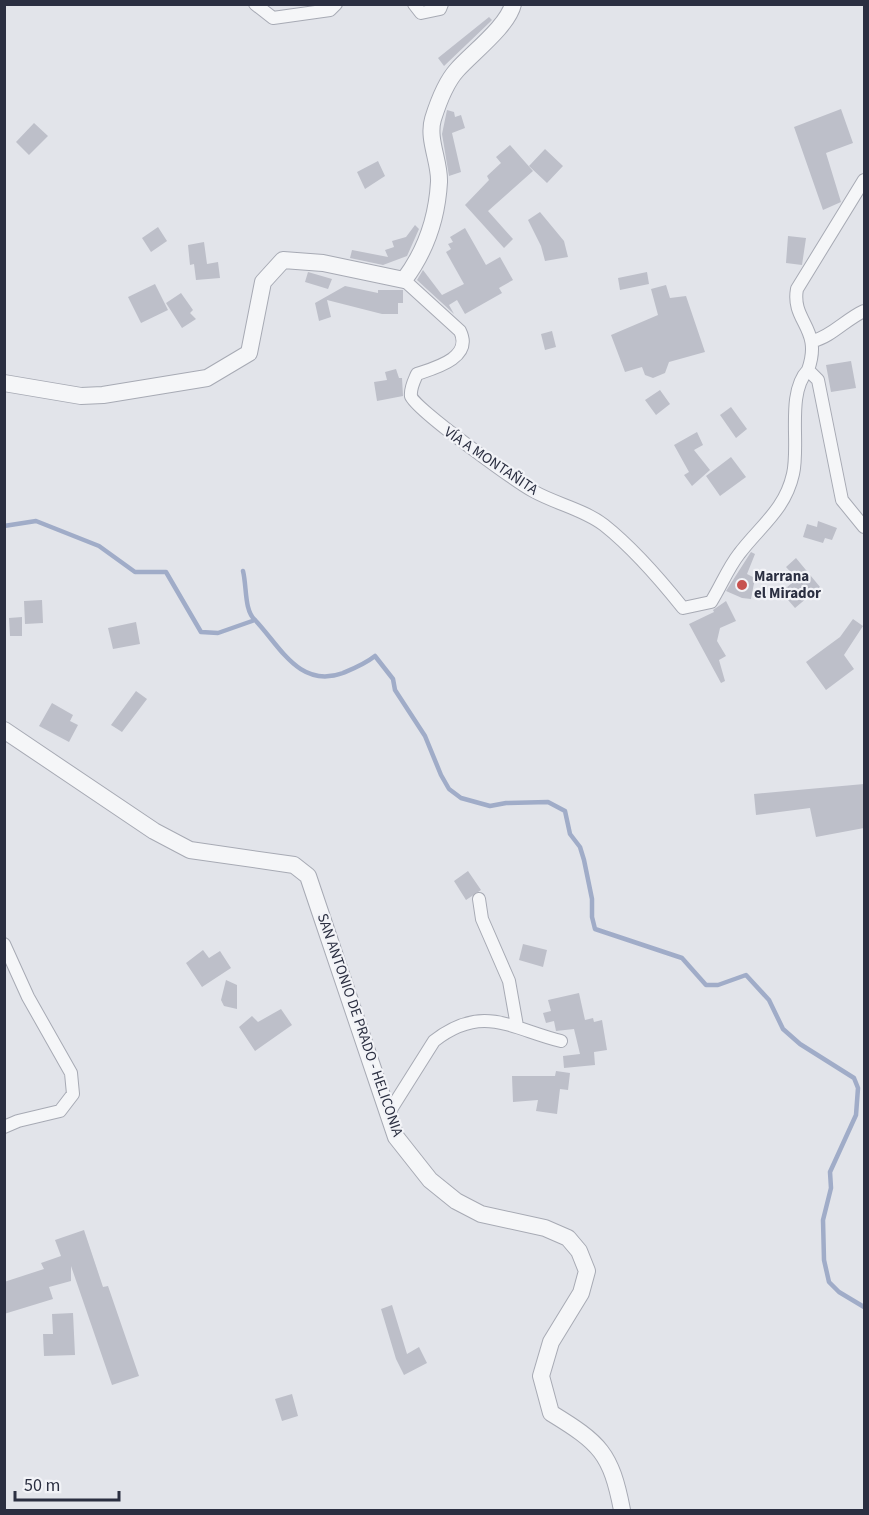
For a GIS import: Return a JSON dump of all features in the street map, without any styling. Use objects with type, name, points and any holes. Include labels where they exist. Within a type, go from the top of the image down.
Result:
[{"type":"street","points":[[255,4],[273,18],[330,10],[336,4]]},
{"type":"street","points":[[414,4],[421,13],[428,13],[440,9],[442,4]]},
{"type":"street","points":[[4,383],[81,396],[103,395],[207,378],[249,353],[263,282],[283,260],[323,262],[404,279],[421,256],[428,241],[439,182],[432,122],[440,99],[455,71],[485,42],[511,11],[513,4]]},
{"type":"street","points":[[864,180],[796,289],[796,306],[813,341],[812,359],[808,370],[818,380],[842,500],[864,526]]},
{"type":"street","name":"VÍA A MONTAÑITA","points":[[404,279],[460,331],[463,340],[460,350],[453,359],[417,374],[411,388],[411,397],[415,405],[444,429],[532,490],[601,523],[628,545],[683,608],[711,602],[734,562],[776,514],[787,495],[794,472],[797,394],[808,370]]},
{"type":"street","points":[[813,341],[823,339],[846,319],[864,311]]},
{"type":"street","name":"SAN ANTONIO DE PRADO - HELICONIA","points":[[4,730],[154,831],[190,850],[294,865],[308,876],[396,1137],[430,1180],[456,1201],[481,1214],[545,1228],[568,1238],[579,1251],[587,1271],[581,1293],[551,1342],[541,1376],[551,1413],[588,1436],[604,1453],[615,1476],[622,1510]]},
{"type":"street","points":[[479,899],[482,919],[509,981],[517,1026]]},
{"type":"street","points":[[4,944],[28,997],[71,1073],[73,1094],[60,1111],[18,1121],[4,1127]]},
{"type":"street","points":[[388,1114],[434,1041],[445,1033],[490,1020],[517,1026],[539,1036],[561,1041]]},
{"type":"building","points":[[489,17],[492,20],[444,66],[438,58]]},
{"type":"building","points":[[841,109],[853,143],[826,153],[841,202],[823,210],[794,127]]},
{"type":"building","points":[[447,110],[454,112],[455,117],[461,115],[465,128],[452,133],[461,172],[449,176],[442,134]]},
{"type":"building","points":[[34,123],[48,136],[29,155],[16,142]]},
{"type":"building","points":[[510,145],[533,171],[488,211],[513,239],[504,248],[465,205],[489,180],[487,176],[501,163],[496,157]]},
{"type":"building","points":[[545,149],[563,166],[547,183],[529,166]]},
{"type":"building","points":[[378,161],[385,176],[365,189],[357,172]]},
{"type":"building","points":[[540,212],[564,241],[568,257],[545,261],[541,246],[528,220]]},
{"type":"building","points":[[415,225],[419,229],[407,256],[383,265],[350,258],[352,250],[388,257],[385,250],[394,247],[392,241],[406,237]]},
{"type":"building","points":[[158,227],[167,241],[151,252],[142,238]]},
{"type":"building","points":[[465,228],[486,265],[500,257],[513,280],[499,288],[502,293],[465,314],[457,300],[449,305],[454,314],[417,280],[423,270],[442,295],[464,284],[446,252],[451,249],[448,244],[453,242],[450,237]]},
{"type":"building","points":[[788,236],[806,238],[802,265],[786,263]]},
{"type":"building","points":[[204,242],[207,264],[218,262],[220,278],[196,280],[194,264],[190,265],[188,245]]},
{"type":"building","points":[[308,272],[332,279],[328,289],[305,282]]},
{"type":"building","points":[[647,272],[649,284],[620,290],[618,278]]},
{"type":"building","points":[[155,284],[168,310],[141,323],[128,297]]},
{"type":"building","points":[[666,285],[670,298],[686,296],[705,352],[669,362],[665,373],[653,378],[645,375],[642,367],[625,372],[611,335],[658,315],[651,289]]},
{"type":"building","points":[[345,286],[378,293],[378,290],[403,290],[403,303],[398,303],[398,314],[382,314],[327,300],[331,317],[319,321],[315,303]]},
{"type":"building","points":[[181,293],[193,310],[190,313],[196,319],[182,328],[166,303]]},
{"type":"building","points":[[552,331],[556,347],[545,350],[541,334]]},
{"type":"building","points":[[851,361],[856,388],[831,392],[826,365]]},
{"type":"building","points":[[396,369],[399,378],[402,378],[403,396],[377,401],[374,382],[387,380],[385,372]]},
{"type":"building","points":[[660,390],[670,404],[656,415],[645,400]]},
{"type":"building","points":[[731,407],[747,429],[736,438],[720,415]]},
{"type":"building","points":[[697,432],[703,445],[694,450],[710,470],[692,486],[684,475],[689,472],[674,445]]},
{"type":"building","points":[[731,457],[746,477],[720,496],[706,476]]},
{"type":"building","points":[[818,521],[837,528],[832,540],[825,538],[823,543],[803,537],[807,524],[817,527]]},
{"type":"building","name":"Marrana el Mirador","points":[[751,552],[755,554],[747,574],[755,578],[751,599],[726,591]]},
{"type":"building","points":[[796,558],[820,587],[795,608],[781,592],[797,579],[786,567]]},
{"type":"building","points":[[42,600],[43,623],[25,624],[24,601]]},
{"type":"building","points":[[726,601],[736,621],[720,628],[717,641],[726,656],[719,660],[725,681],[721,683],[689,624],[714,612],[713,610]]},
{"type":"building","points":[[22,617],[22,636],[10,636],[9,618]]},
{"type":"building","points":[[853,619],[863,626],[844,655],[854,669],[826,690],[806,662],[840,637]]},
{"type":"building","points":[[136,622],[140,644],[113,649],[108,628]]},
{"type":"building","points":[[136,691],[147,699],[122,732],[111,725]]},
{"type":"building","points":[[52,703],[73,715],[70,721],[78,725],[69,742],[39,726]]},
{"type":"building","points":[[864,784],[864,828],[816,837],[810,808],[756,815],[754,794]]},
{"type":"building","points":[[468,871],[481,890],[466,900],[454,881]]},
{"type":"building","points":[[523,944],[547,950],[543,967],[519,960]]},
{"type":"building","points":[[203,950],[209,958],[220,951],[231,968],[202,987],[186,963]]},
{"type":"building","points":[[226,980],[237,985],[237,1009],[224,1006],[221,1000]]},
{"type":"building","points":[[579,993],[585,1020],[593,1018],[594,1022],[602,1020],[607,1050],[594,1052],[595,1065],[564,1068],[563,1056],[580,1054],[574,1029],[556,1031],[554,1021],[546,1023],[543,1013],[551,1011],[548,1000]]},
{"type":"building","points":[[281,1009],[292,1025],[255,1051],[239,1027],[252,1016],[258,1022]]},
{"type":"building","points":[[556,1071],[570,1073],[568,1090],[560,1089],[557,1114],[536,1111],[538,1100],[513,1102],[512,1076],[555,1076]]},
{"type":"building","points":[[84,1230],[103,1287],[108,1286],[139,1376],[112,1385],[71,1266],[71,1281],[49,1287],[53,1299],[4,1314],[4,1282],[44,1269],[41,1263],[61,1256],[55,1240]]},
{"type":"building","points":[[392,1305],[407,1354],[419,1347],[427,1363],[404,1375],[396,1359],[381,1309]]},
{"type":"building","points":[[73,1313],[75,1355],[44,1356],[43,1334],[53,1334],[52,1314]]},
{"type":"building","points":[[292,1394],[298,1416],[282,1421],[275,1399]]},
{"type":"waterway","points":[[4,526],[36,521],[99,546],[135,572],[166,572],[201,632],[218,633],[255,620],[292,662],[302,670],[314,675],[328,676],[343,673],[364,664],[375,656],[393,679],[395,690],[425,736],[449,789],[461,798],[490,806],[506,803],[548,802],[565,811],[570,834],[580,847],[584,860],[595,929],[682,958],[706,985],[718,985],[746,975],[769,1000],[783,1029],[800,1044],[854,1078],[858,1088],[856,1115],[830,1172],[831,1188],[823,1220],[824,1260],[829,1282],[839,1292],[864,1307]]},
{"type":"waterway","points":[[243,571],[247,604],[255,620]]},
{"type":"place","name":"Marrana el Mirador","points":[[742,585]]}]
